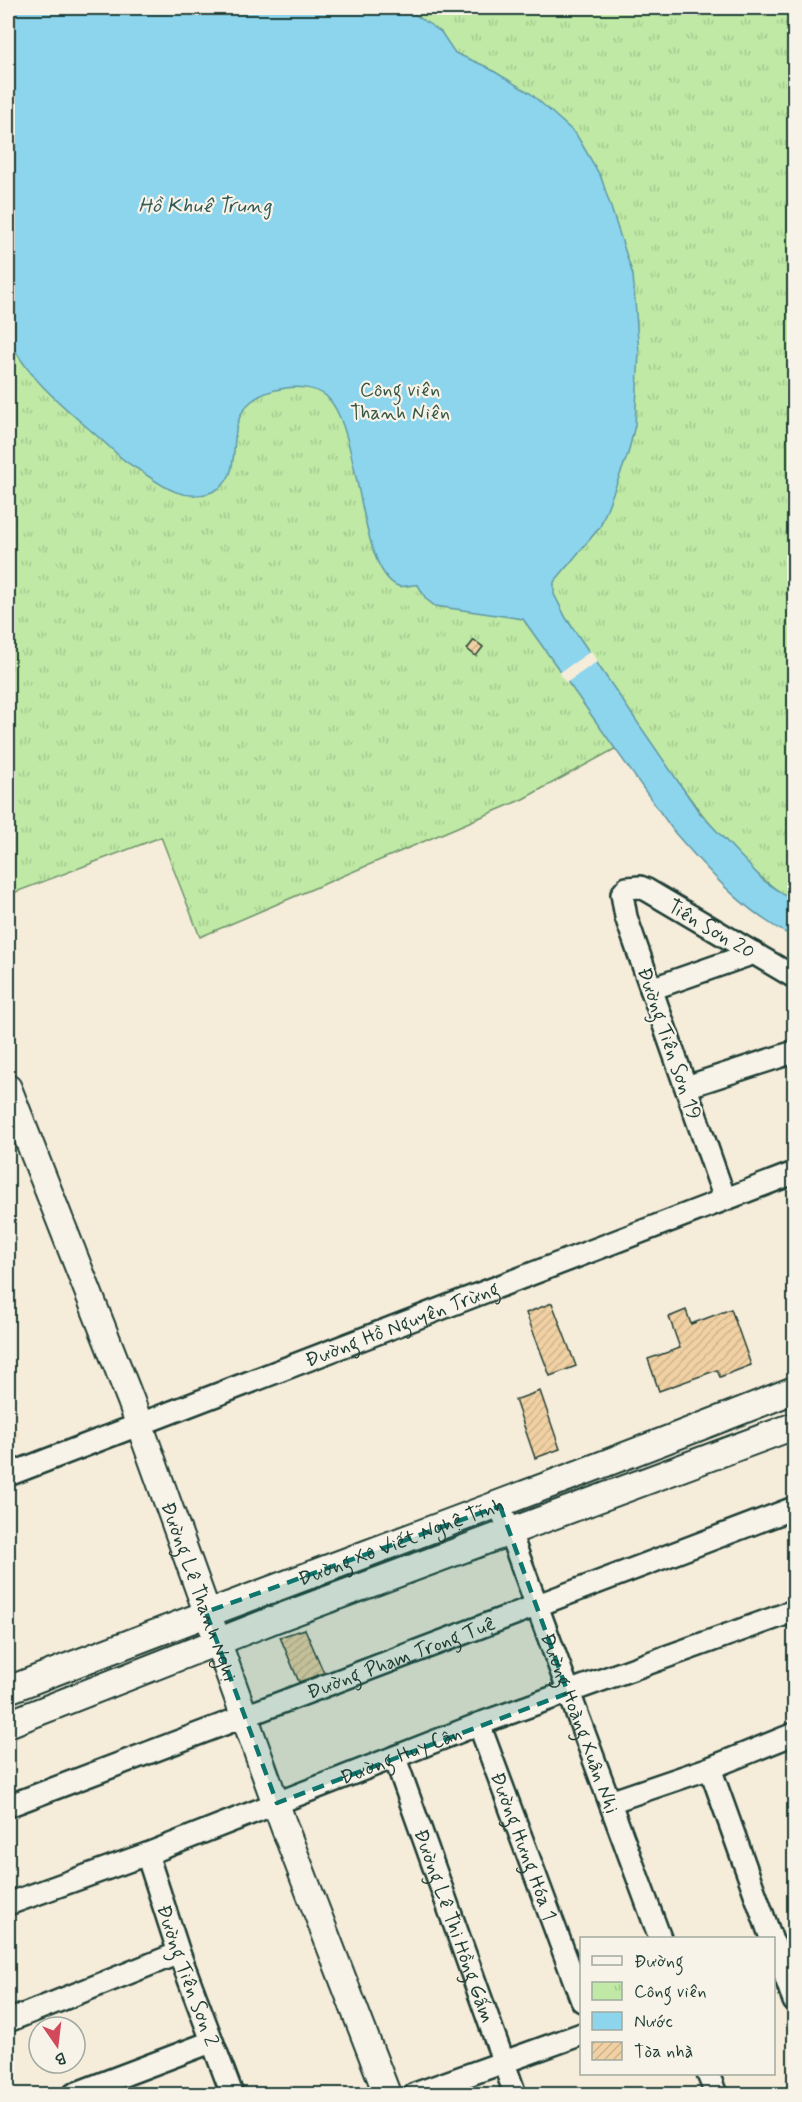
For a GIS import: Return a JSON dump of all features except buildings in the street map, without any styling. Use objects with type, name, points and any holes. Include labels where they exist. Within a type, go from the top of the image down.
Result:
[{"type":"main road","name":"Đường Lê Thanh Nghị","points":[[8,1088],[140,1425],[217,1642],[387,2094]]},
{"type":"main road","name":"Đường Xô Viết Nghệ Tĩnh","points":[[8,1690],[206,1612],[500,1506],[795,1390]]},
{"type":"main road","name":"Đường Xô Viết Nghệ Tĩnh","points":[[8,1724],[217,1642],[795,1426]]},
{"type":"street","name":"Tiên Sơn 20","points":[[627,888],[640,887],[647,890],[795,977]]},
{"type":"street","name":"Đường Tiên Sơn 19","points":[[627,888],[622,894],[622,902],[725,1199]]},
{"type":"street","points":[[651,988],[754,953]]},
{"type":"street","points":[[686,1087],[795,1052]]},
{"type":"street","name":"Đường Hồ Nguyên Trừng","points":[[8,1475],[795,1173]]},
{"type":"street","name":"Đường Hoàng Xuân Nhị","points":[[500,1506],[660,1937]]},
{"type":"street","name":"Đường Phạm Trọng Tuệ","points":[[8,1806],[795,1508]]},
{"type":"street","name":"Đường Huy Cận","points":[[8,1904],[147,1854],[479,1724],[795,1611]]},
{"type":"street","name":"Đường Hưng Hóa 1","points":[[479,1724],[580,1996]]},
{"type":"street","points":[[610,1802],[710,1768],[795,1734]]},
{"type":"street","name":"Đường Lê Thị Hồng Gấm","points":[[395,1758],[515,2094]]},
{"type":"street","points":[[710,1768],[771,1937]]},
{"type":"street","name":"Đường Tiên Sơn 2","points":[[147,1854],[179,1953],[232,2094]]},
{"type":"street","points":[[8,2022],[179,1953]]},
{"type":"street","points":[[780,1957],[795,2001]]},
{"type":"street","points":[[415,2094],[580,2035]]},
{"type":"street","points":[[74,2094],[211,2042]]},
{"type":"street","points":[[709,2075],[716,2094]]},
{"type":"highlighted area","points":[[500,1506],[568,1693],[277,1803],[206,1612]]},
{"type":"shaded area","points":[[8,1405],[21,1438],[8,1443]]},
{"type":"green space","name":"Công viên Thanh Niên","points":[[8,8],[794,8],[794,901],[772,887],[731,848],[692,802],[644,733],[523,799],[200,937],[161,837],[8,895]]},
{"type":"water","name":"Hồ Khuê Trung","points":[[8,8],[405,8],[441,32],[455,53],[485,66],[530,93],[576,134],[601,177],[633,275],[639,353],[635,425],[628,454],[600,527],[554,582],[554,594],[566,618],[699,812],[763,880],[794,902],[794,937],[744,905],[675,833],[523,619],[435,606],[426,599],[418,585],[398,586],[385,574],[374,554],[346,436],[337,411],[325,395],[311,389],[296,387],[261,395],[246,407],[238,421],[231,470],[225,483],[212,492],[191,495],[173,491],[123,459],[57,400],[28,370],[9,337],[6,322]]},
{"type":"pier","points":[[591,651],[598,661],[566,683],[559,673]]}]
